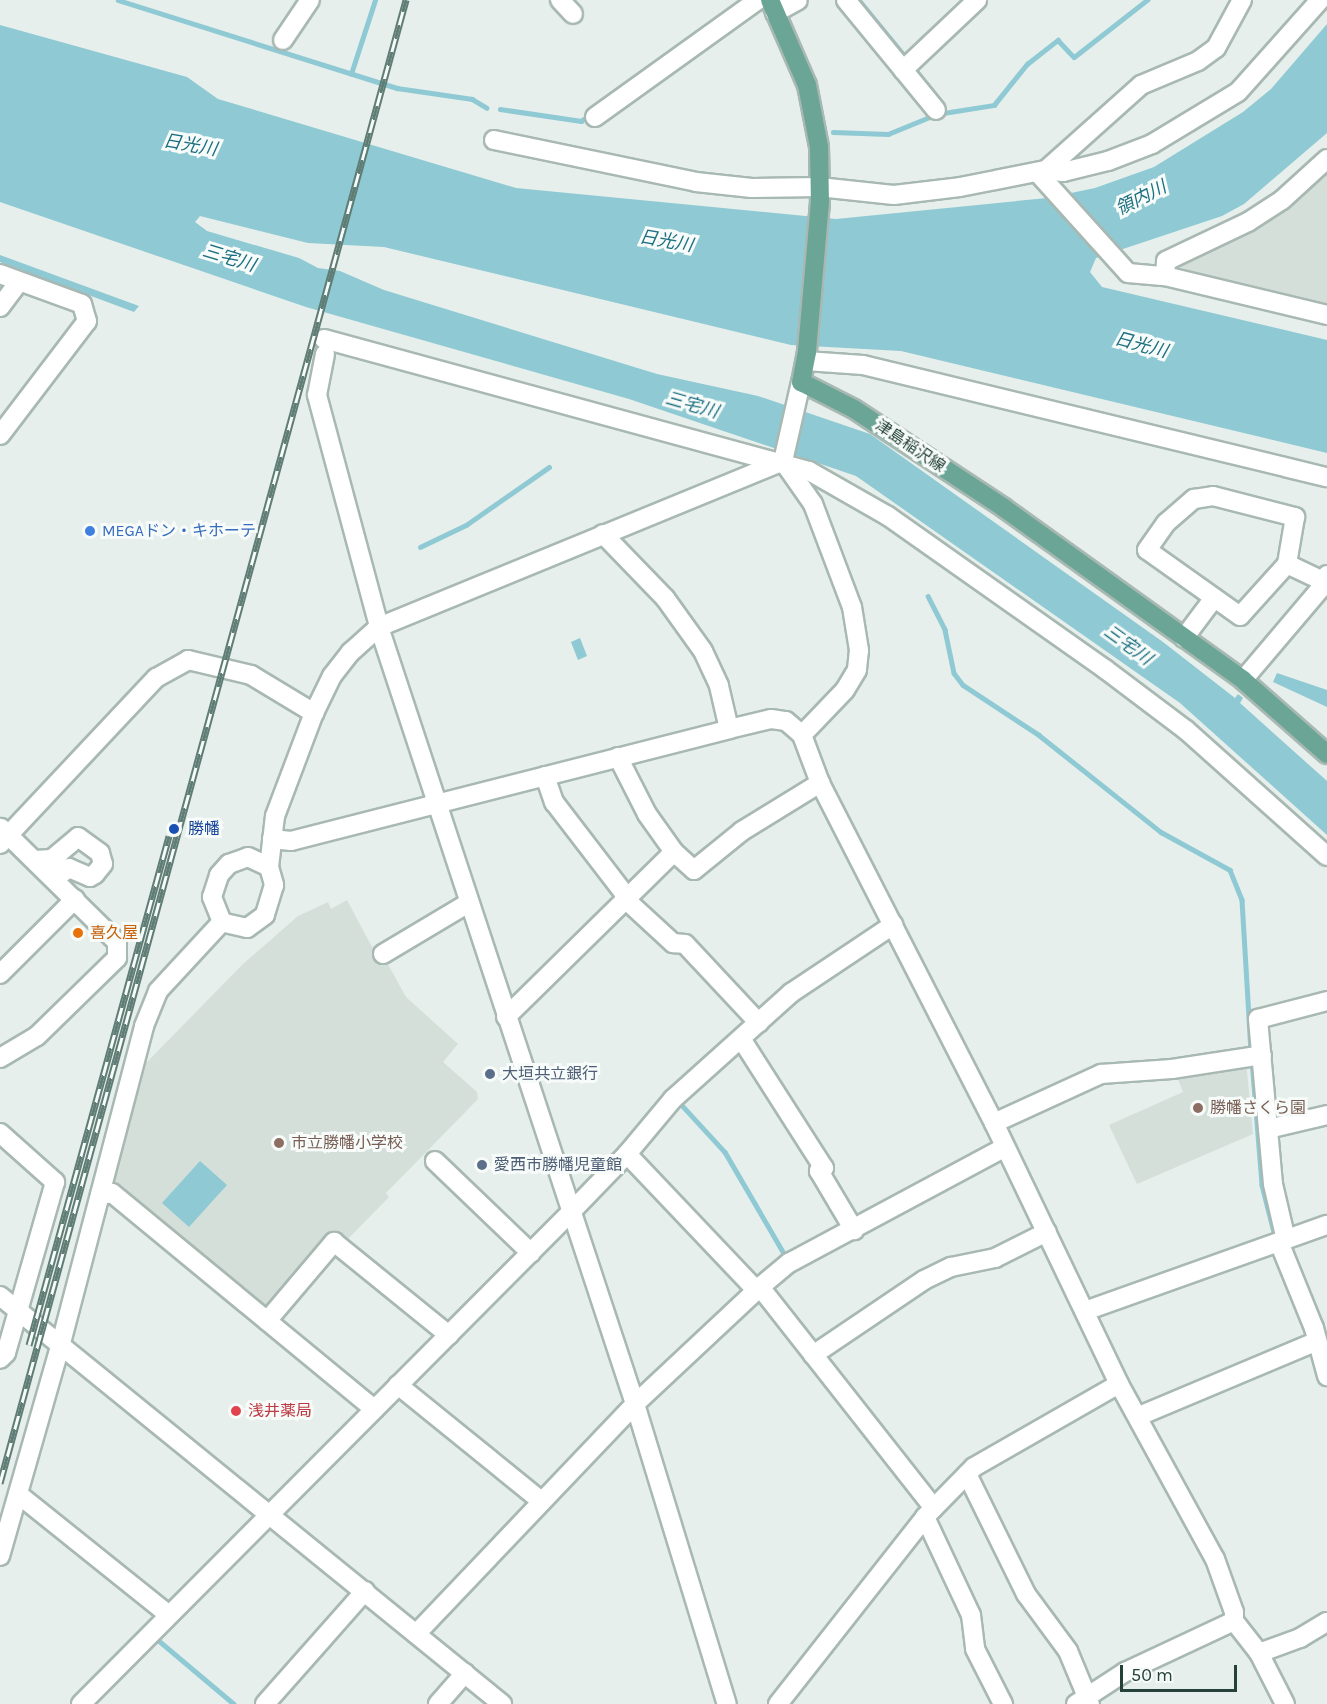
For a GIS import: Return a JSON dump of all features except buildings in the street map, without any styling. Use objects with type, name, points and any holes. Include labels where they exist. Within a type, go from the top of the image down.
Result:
[{"type":"main road","points":[[773,6],[807,85],[819,147],[820,195],[806,357],[799,391]]},
{"type":"main road","name":"津島稲沢線","points":[[799,391],[854,409],[1004,508],[1243,680],[1327,754]]},
{"type":"street","points":[[283,40],[310,0]]},
{"type":"street","points":[[560,0],[573,14]]},
{"type":"street","points":[[595,117],[758,0]]},
{"type":"street","points":[[773,6],[798,0]]},
{"type":"street","points":[[846,0],[936,110]]},
{"type":"street","points":[[903,70],[977,0]]},
{"type":"street","points":[[1043,174],[1141,85],[1198,61],[1216,48],[1242,0]]},
{"type":"street","points":[[494,140],[696,182],[820,195],[894,195],[1063,172],[1097,164],[1152,144],[1238,92],[1316,1]]},
{"type":"street","points":[[1165,276],[1166,261],[1248,222],[1282,200],[1327,159]]},
{"type":"street","points":[[1043,174],[1128,273],[1165,276],[1327,315]]},
{"type":"street","points":[[0,274],[82,304],[87,321],[0,435]]},
{"type":"street","points":[[0,307],[19,282]]},
{"type":"street","points":[[727,1704],[635,1404],[507,1017],[467,904],[379,627],[317,395],[324,346],[783,461],[809,471],[880,511],[1096,663],[1186,730],[1327,856]]},
{"type":"street","points":[[806,357],[863,365],[1327,477]]},
{"type":"street","points":[[799,391],[783,461],[813,504],[858,628],[857,670],[845,690],[802,735]]},
{"type":"street","points":[[222,922],[212,897],[219,875],[236,858],[261,839],[275,816],[314,713],[333,676],[351,652],[379,627],[783,461]]},
{"type":"street","points":[[1213,496],[1295,517],[1287,564],[1240,616],[1147,550],[1166,523],[1194,499],[1213,496]]},
{"type":"street","points":[[603,534],[665,598],[703,651],[718,686],[729,729]]},
{"type":"street","points":[[1243,680],[1327,580],[1287,564]]},
{"type":"street","points":[[1184,638],[1214,598]]},
{"type":"street","points":[[0,1058],[37,1036],[117,958],[117,942],[35,860],[3,835],[156,678],[188,660],[250,675],[314,713]]},
{"type":"street","points":[[272,839],[291,841],[729,729],[771,719],[786,721],[802,735],[820,783],[994,1123],[1119,1384],[1139,1416],[1215,1559],[1234,1612],[1234,1621],[1258,1653],[1285,1704]]},
{"type":"street","points":[[618,757],[647,814],[674,852],[694,870],[742,831],[820,783]]},
{"type":"street","points":[[545,776],[554,802],[625,897],[673,943],[686,944],[759,1023]]},
{"type":"street","points":[[222,922],[247,928],[266,915],[274,885],[269,867],[275,816]]},
{"type":"street","points":[[35,860],[52,859],[78,837],[84,838],[103,858],[101,869],[90,877],[69,868],[54,879]]},
{"type":"street","points":[[507,1017],[625,897],[674,852]]},
{"type":"street","points":[[236,858],[248,856],[269,867]]},
{"type":"street","points":[[0,974],[75,899]]},
{"type":"street","points":[[383,954],[467,904]]},
{"type":"street","points":[[0,1556],[61,1343],[144,1026],[158,991],[222,922]]},
{"type":"street","points":[[81,1704],[269,1513],[572,1212],[627,1154],[673,1099],[742,1040],[791,993],[893,924]]},
{"type":"street","points":[[1327,1001],[1258,1019],[1255,1056],[1268,1130],[1282,1241],[1319,1331],[1327,1376]]},
{"type":"street","points":[[742,1040],[824,1168],[819,1171],[854,1230]]},
{"type":"street","points":[[994,1123],[1101,1074],[1172,1069],[1255,1056]]},
{"type":"street","points":[[1268,1130],[1327,1114]]},
{"type":"street","points":[[0,1133],[55,1182],[3,1356],[0,1375]]},
{"type":"street","points":[[416,1634],[540,1500],[635,1404],[789,1263],[854,1230],[937,1181],[1005,1147]]},
{"type":"street","points":[[627,1154],[758,1289],[813,1355],[930,1513],[971,1615],[975,1650],[1003,1704]]},
{"type":"street","points":[[435,1161],[531,1253]]},
{"type":"street","points":[[100,1195],[112,1193],[374,1409]]},
{"type":"street","points":[[1085,1311],[1327,1225]]},
{"type":"street","points":[[813,1355],[924,1280],[951,1267],[995,1258],[1047,1232]]},
{"type":"street","points":[[267,1321],[334,1242],[449,1335]]},
{"type":"street","points":[[0,1296],[61,1343],[502,1704]]},
{"type":"street","points":[[1139,1416],[1319,1331]]},
{"type":"street","points":[[778,1704],[930,1513],[967,1474],[1011,1443],[1119,1384]]},
{"type":"street","points":[[398,1385],[540,1500]]},
{"type":"street","points":[[967,1474],[1026,1594],[1068,1651],[1085,1701],[1125,1672],[1234,1621]]},
{"type":"street","points":[[18,1494],[169,1615]]},
{"type":"street","points":[[265,1704],[364,1591]]},
{"type":"street","points":[[1258,1653],[1300,1638],[1327,1622]]},
{"type":"street","points":[[438,1704],[465,1673]]},
{"type":"shaded area","points":[[1327,168],[1327,310],[1214,283],[1180,267],[1182,260]]},
{"type":"shaded area","name":"市立勝幡小学校","points":[[347,900],[380,962],[385,959],[406,997],[458,1044],[443,1062],[477,1092],[478,1099],[386,1193],[389,1197],[343,1244],[273,1308],[263,1309],[113,1188],[145,1064],[243,964],[298,916],[328,902],[331,909]]},
{"type":"shaded area","name":"勝幡さくら園","points":[[1246,1060],[1253,1134],[1137,1184],[1109,1125],[1183,1092],[1175,1072]]},
{"type":"water","points":[[1327,24],[1327,133],[1244,204],[1222,216],[1096,258],[1090,272],[1102,287],[1327,340],[1327,453],[901,351],[791,345],[384,247],[308,243],[200,216],[195,222],[207,231],[299,258],[318,268],[340,271],[384,290],[657,374],[758,396],[870,434],[1163,642],[1235,698],[1238,694],[1243,698],[1240,703],[1327,781],[1327,835],[1180,703],[856,476],[629,399],[306,307],[0,202],[0,25],[187,77],[218,99],[516,188],[836,219],[1047,198],[1095,188],[1154,167],[1243,112],[1271,89]]},
{"type":"water","points":[[0,255],[139,306],[134,312],[0,262]]},
{"type":"water","points":[[580,638],[587,656],[578,660],[571,642]]},
{"type":"water","points":[[1277,673],[1327,690],[1327,707],[1273,682]]},
{"type":"water","points":[[200,1161],[227,1185],[189,1227],[162,1203]]},
{"type":"waterway","points":[[118,0],[397,88],[472,99],[487,108]]},
{"type":"waterway","points":[[351,74],[375,0]]},
{"type":"waterway","points":[[859,0],[904,55]]},
{"type":"waterway","points":[[833,132],[888,134],[937,114],[994,105],[1027,64],[1058,40],[1074,57],[1147,0]]},
{"type":"waterway","points":[[918,73],[934,93]]},
{"type":"waterway","points":[[500,109],[581,121],[589,115]]},
{"type":"waterway","points":[[420,547],[466,525],[549,467]]},
{"type":"waterway","points":[[928,596],[945,630],[954,673],[963,685],[1039,735],[1161,832],[1230,870],[1242,900],[1251,1051]]},
{"type":"waterway","points":[[1252,1060],[1262,1185],[1274,1232]]},
{"type":"waterway","points":[[679,1102],[725,1152],[785,1255]]},
{"type":"waterway","points":[[158,1640],[234,1704]]},
{"type":"railway","points":[[0,1483],[406,0]]},
{"type":"railway","points":[[29,1345],[169,836]]},
{"type":"place","name":"MEGAドン・キホーテ","points":[[90,531]]},
{"type":"place","name":"勝幡","points":[[174,829]]},
{"type":"place","name":"喜久屋","points":[[78,933]]},
{"type":"place","name":"大垣共立銀行","points":[[490,1074]]},
{"type":"place","name":"勝幡さくら園","points":[[1198,1108]]},
{"type":"place","name":"市立勝幡小学校","points":[[279,1143]]},
{"type":"place","name":"愛西市勝幡児童館","points":[[482,1165]]},
{"type":"place","name":"浅井薬局","points":[[236,1411]]},
{"type":"water label","name":"日光川","points":[[190,145]]},
{"type":"water label","name":"領内川","points":[[1141,198]]},
{"type":"water label","name":"日光川","points":[[666,241]]},
{"type":"water label","name":"三宅川","points":[[229,258]]},
{"type":"water label","name":"日光川","points":[[1141,345]]},
{"type":"water label","name":"三宅川","points":[[692,405]]},
{"type":"water label","name":"三宅川","points":[[1128,645]]}]
